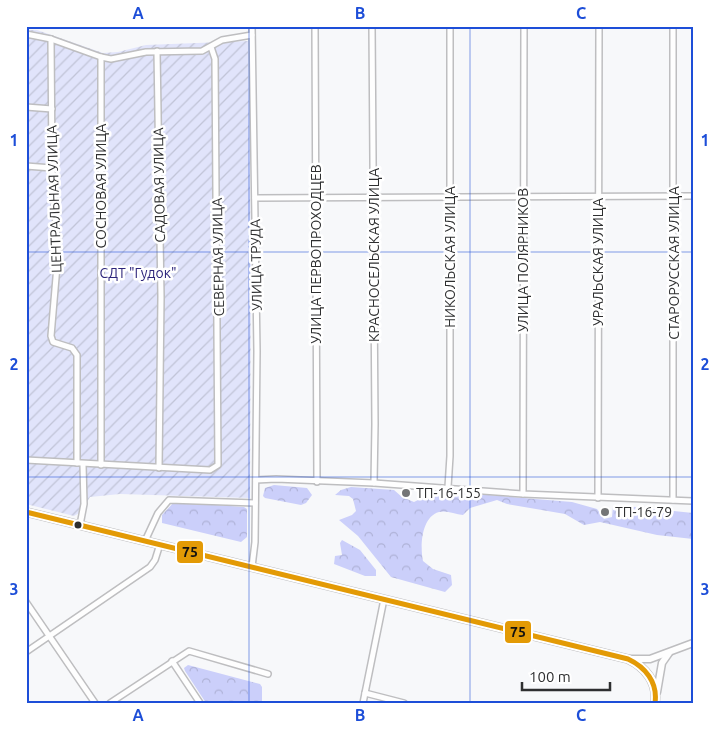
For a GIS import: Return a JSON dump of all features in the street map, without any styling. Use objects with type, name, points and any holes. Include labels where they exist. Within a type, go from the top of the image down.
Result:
[{"type":"main road","points":[[26,512],[628,659],[647,673],[654,686],[655,701]]},
{"type":"street","name":"УЛИЦА ТРУДА","points":[[252,26],[257,351],[255,552],[252,567]]},
{"type":"street","name":"УЛИЦА ПЕРВОПРОХОДЦЕВ","points":[[315,26],[317,482]]},
{"type":"street","name":"КРАСНОСЕЛЬСКАЯ УЛИЦА","points":[[372,26],[374,483]]},
{"type":"street","name":"НИКОЛЬСКАЯ УЛИЦА","points":[[448,487],[450,26]]},
{"type":"street","name":"УЛИЦА ПОЛЯРНИКОВ","points":[[523,494],[524,26]]},
{"type":"street","name":"УРАЛЬСКАЯ УЛИЦА","points":[[598,498],[599,26]]},
{"type":"street","name":"СТАРОРУССКАЯ УЛИЦА","points":[[673,26],[673,500]]},
{"type":"street","points":[[26,34],[51,39],[100,57],[111,59],[157,51],[198,51],[211,47],[222,40],[252,35]]},
{"type":"street","name":"ЦЕНТРАЛЬНАЯ УЛИЦА","points":[[51,39],[52,168],[58,254],[51,336],[53,342],[72,348],[77,355],[80,464]]},
{"type":"street","name":"СЕВЕРНАЯ УЛИЦА","points":[[160,468],[210,470],[216,468],[218,461],[215,59],[211,47]]},
{"type":"street","name":"САДОВАЯ УЛИЦА","points":[[157,51],[161,297],[160,468]]},
{"type":"street","name":"СОСНОВАЯ УЛИЦА","points":[[100,57],[101,465]]},
{"type":"street","points":[[26,107],[52,109]]},
{"type":"street","points":[[26,166],[52,168]]},
{"type":"street","points":[[255,198],[693,196]]},
{"type":"street","points":[[26,460],[160,468]]},
{"type":"street","points":[[80,464],[84,504],[80,525]]},
{"type":"street","points":[[256,480],[276,479],[374,483],[523,494],[693,501]]},
{"type":"street","points":[[145,541],[158,513],[169,500],[256,503]]},
{"type":"street","points":[[26,652],[150,567],[155,560],[160,544]]},
{"type":"street","points":[[363,703],[384,599]]},
{"type":"street","points":[[26,602],[95,703]]},
{"type":"street","points":[[628,659],[650,659],[693,643]]},
{"type":"street","points":[[655,701],[662,663],[672,650]]},
{"type":"street","points":[[110,703],[185,652],[193,652],[268,674]]},
{"type":"street","points":[[172,662],[200,703]]},
{"type":"street","points":[[365,693],[404,703]]},
{"type":"green space","name":"СДТ \"Гудок\"","points":[[26,30],[37,30],[103,53],[118,52],[146,45],[248,41],[251,264],[250,498],[120,494],[90,497],[81,512],[74,516],[26,504]]},
{"type":"green space","points":[[274,485],[307,488],[312,495],[306,503],[301,505],[265,498],[263,496],[265,488]]},
{"type":"green space","points":[[351,487],[394,490],[402,497],[414,502],[418,500],[420,493],[427,490],[572,502],[597,509],[604,519],[612,517],[613,506],[616,505],[693,513],[693,539],[657,535],[600,522],[584,525],[565,514],[507,504],[497,500],[470,508],[463,515],[439,512],[428,520],[425,526],[422,555],[423,561],[433,569],[451,575],[452,585],[445,592],[391,577],[358,536],[339,520],[352,515],[356,511],[353,499],[349,496],[335,495],[341,490]]},
{"type":"green space","points":[[174,502],[244,507],[247,509],[247,537],[241,542],[162,523],[162,515]]},
{"type":"green space","points":[[342,540],[360,550],[376,570],[376,576],[365,576],[334,564],[335,556],[342,555],[340,543]]},
{"type":"green space","points":[[188,665],[260,684],[262,687],[262,703],[206,703],[185,671],[184,668]]},
{"type":"transit line","name":"75","points":[[26,512],[628,659],[640,666],[649,676],[654,688],[655,703]]},
{"type":"place","name":"ТП-16-155","points":[[406,493]]},
{"type":"place","name":"ТП-16-79","points":[[605,512]]}]
